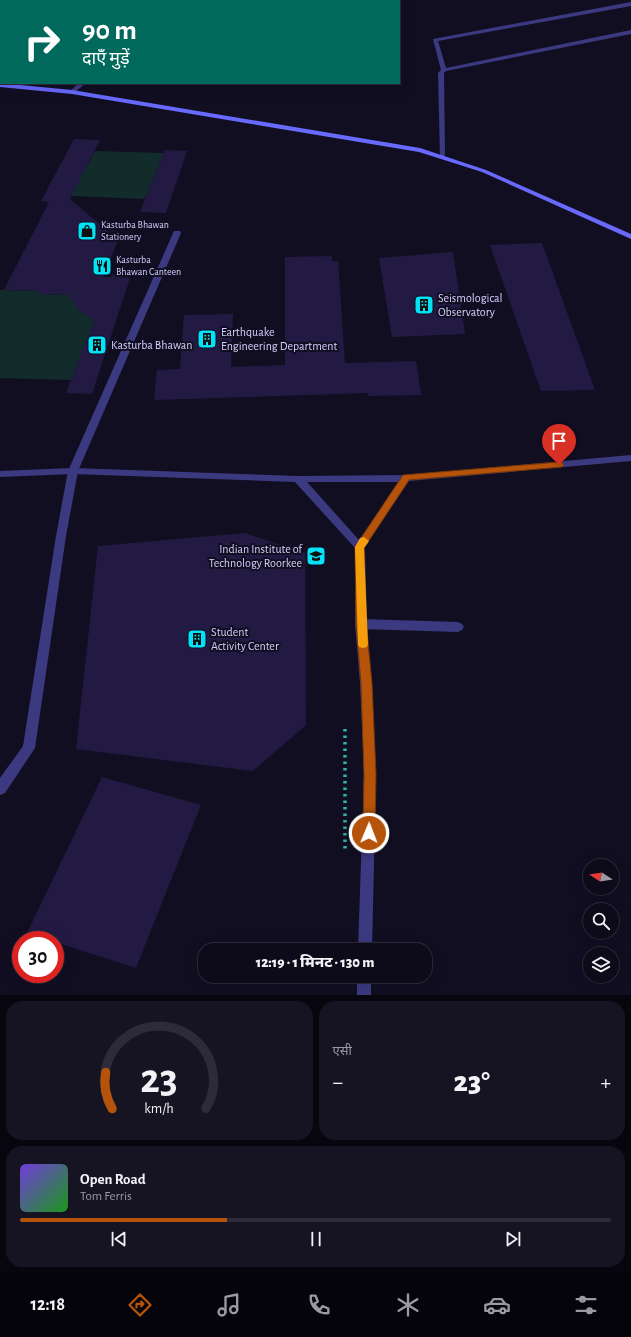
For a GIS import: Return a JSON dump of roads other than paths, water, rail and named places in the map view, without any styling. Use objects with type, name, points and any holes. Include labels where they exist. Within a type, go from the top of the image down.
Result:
[{"type":"street","points":[[444,70],[435,40],[631,4]]},
{"type":"street","points":[[442,156],[440,73],[444,70],[631,32]]},
{"type":"street","points":[[72,92],[82,84]]},
{"type":"street","points":[[0,85],[72,92],[403,146],[442,156],[484,171],[631,237]]},
{"type":"street","points":[[0,789],[29,748],[61,536],[73,471],[177,233]]},
{"type":"street","points":[[0,474],[73,471],[298,479],[406,478],[631,458]]},
{"type":"street","points":[[365,943],[370,774],[366,683],[361,624],[360,547],[406,478]]},
{"type":"street","points":[[298,479],[360,547]]},
{"type":"street","points":[[361,624],[458,627]]},
{"type":"street","points":[[364,983],[364,995]]},
{"type":"place","name":"Kasturba Bhawan Stationery","points":[[87,231]]},
{"type":"place","name":"Kasturba Bhawan Canteen","points":[[102,266]]},
{"type":"place","name":"Seismological Observatory","points":[[424,305]]},
{"type":"place","name":"Earthquake Engineering Department","points":[[207,339]]},
{"type":"place","name":"Kasturba Bhawan","points":[[97,345]]},
{"type":"place","name":"Indian Institute of Technology Roorkee","points":[[316,556]]},
{"type":"place","name":"Student Activity Center","points":[[197,639]]}]
